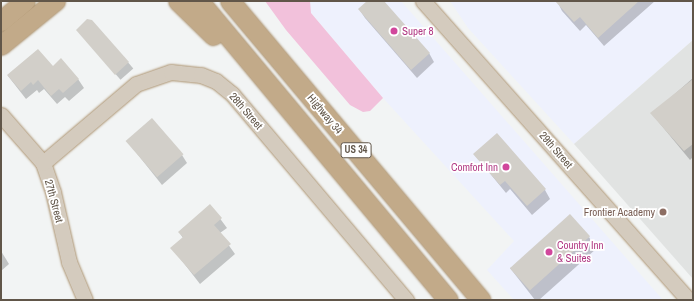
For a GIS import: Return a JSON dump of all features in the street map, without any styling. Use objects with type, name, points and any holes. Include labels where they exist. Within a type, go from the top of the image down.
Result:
[{"type":"highway","points":[[1,45],[55,1]]},
{"type":"highway","points":[[178,1],[245,70],[267,82]]},
{"type":"highway","name":"US 34","points":[[199,1],[448,300]]},
{"type":"highway","name":"Highway 34","points":[[230,1],[481,300]]},
{"type":"highway","points":[[243,1],[297,81]]},
{"type":"highway","points":[[1,21],[22,4]]},
{"type":"highway","points":[[1,31],[22,4]]},
{"type":"street","name":"29th Street","points":[[424,1],[688,300]]},
{"type":"street","name":"28th Street","points":[[43,163],[136,84],[170,72],[201,76],[216,81],[232,94],[406,300]]},
{"type":"street","name":"27th Street","points":[[1,115],[43,163],[53,192],[69,262],[85,300]]},
{"type":"shaded area","points":[[265,1],[310,1],[311,13],[383,98],[370,111],[363,112],[350,105],[286,30]]},
{"type":"shaded area","points":[[310,1],[401,1],[663,300],[514,300],[487,270],[514,241],[383,98],[311,13]]},
{"type":"shaded area","points":[[450,1],[693,1],[693,40],[574,144],[468,28]]},
{"type":"shaded area","name":"Frontier Academy","points":[[693,40],[693,279],[574,144]]},
{"type":"building","name":"Super 8","points":[[367,1],[384,1],[430,53],[411,70],[358,9]]},
{"type":"building","points":[[555,1],[639,1],[598,38],[580,17],[574,22]]},
{"type":"building","points":[[87,19],[92,20],[129,62],[115,75],[76,30]]},
{"type":"building","points":[[38,49],[53,66],[61,58],[79,79],[63,93],[59,89],[51,96],[38,80],[33,85],[31,82],[21,91],[7,75]]},
{"type":"building","points":[[693,79],[693,144],[684,151],[650,113]]},
{"type":"building","points":[[152,118],[183,154],[157,177],[126,141]]},
{"type":"building","name":"Comfort Inn","points":[[497,133],[546,189],[527,206],[505,181],[500,185],[473,154]]},
{"type":"building","points":[[210,204],[222,218],[214,225],[231,244],[194,275],[170,248],[183,237],[178,232]]},
{"type":"building","name":"Country Inn & Suites","points":[[570,214],[590,236],[530,290],[510,268]]},
{"type":"place","name":"Super 8","points":[[394,31]]},
{"type":"place","name":"Comfort Inn","points":[[506,167]]},
{"type":"place","name":"Frontier Academy","points":[[663,212]]},
{"type":"place","name":"Country Inn & Suites","points":[[549,252]]}]
